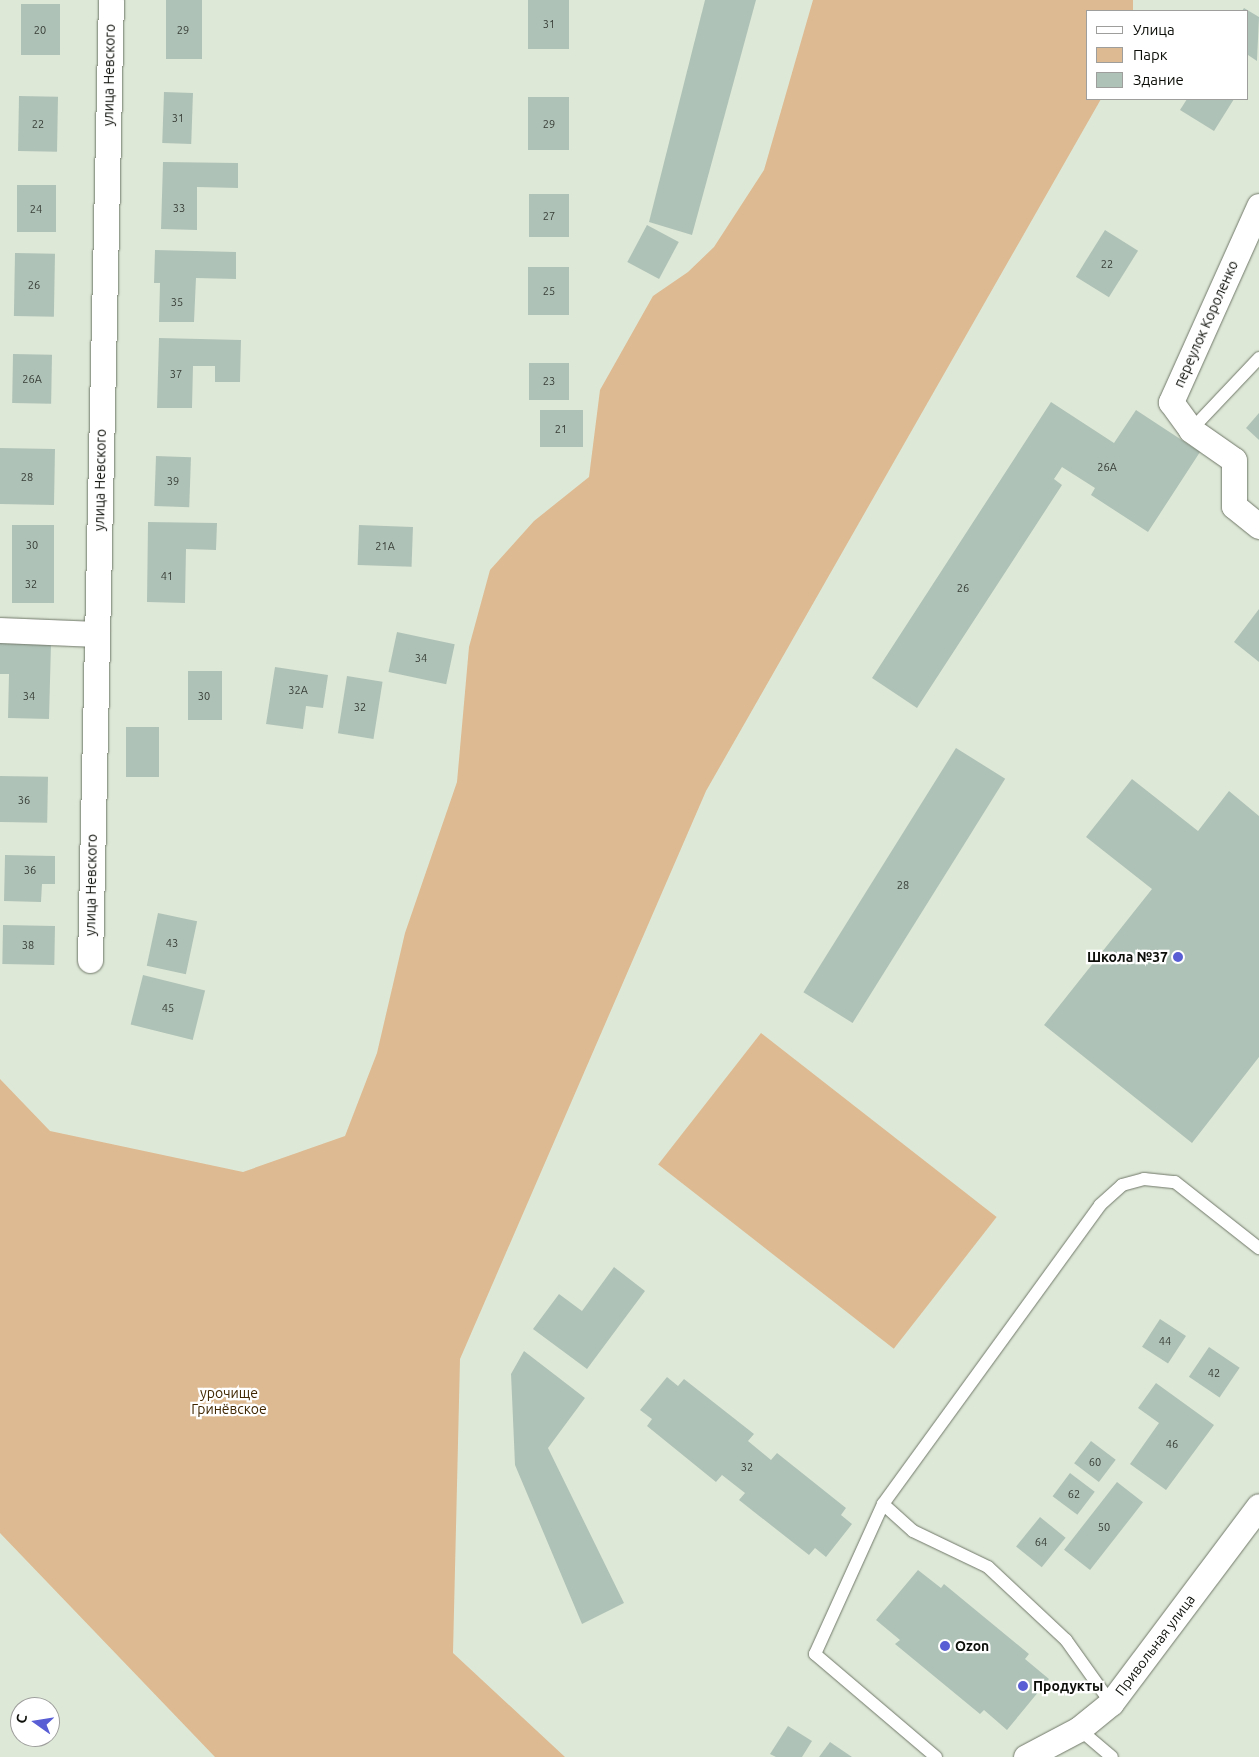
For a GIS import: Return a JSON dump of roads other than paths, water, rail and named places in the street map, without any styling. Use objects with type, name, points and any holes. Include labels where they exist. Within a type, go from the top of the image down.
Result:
[{"type":"street","name":"улица Невского","points":[[90,960],[111,0]]},
{"type":"street","name":"переулок Короленко","points":[[1259,206],[1171,402],[1191,430],[1234,460],[1234,506],[1259,526]]},
{"type":"street","points":[[0,630],[97,634]]},
{"type":"street","name":"Привольная улица","points":[[1026,1757],[1079,1729],[1111,1703],[1259,1506]]},
{"type":"lane","points":[[1191,430],[1259,358]]},
{"type":"lane","points":[[936,1757],[815,1654],[883,1504],[1100,1205],[1122,1185],[1144,1179],[1175,1182],[1259,1248]]},
{"type":"lane","points":[[883,1504],[913,1531],[988,1567],[1066,1640],[1111,1703]]},
{"type":"lane","points":[[1079,1729],[1112,1757]]},
{"type":"place","name":"Школа №37","points":[[1178,957]]},
{"type":"place","name":"Ozon","points":[[945,1646]]},
{"type":"place","name":"Продукты","points":[[1023,1686]]},
{"type":"park label","name":"урочище Гринёвское","points":[[229,1402]]}]
